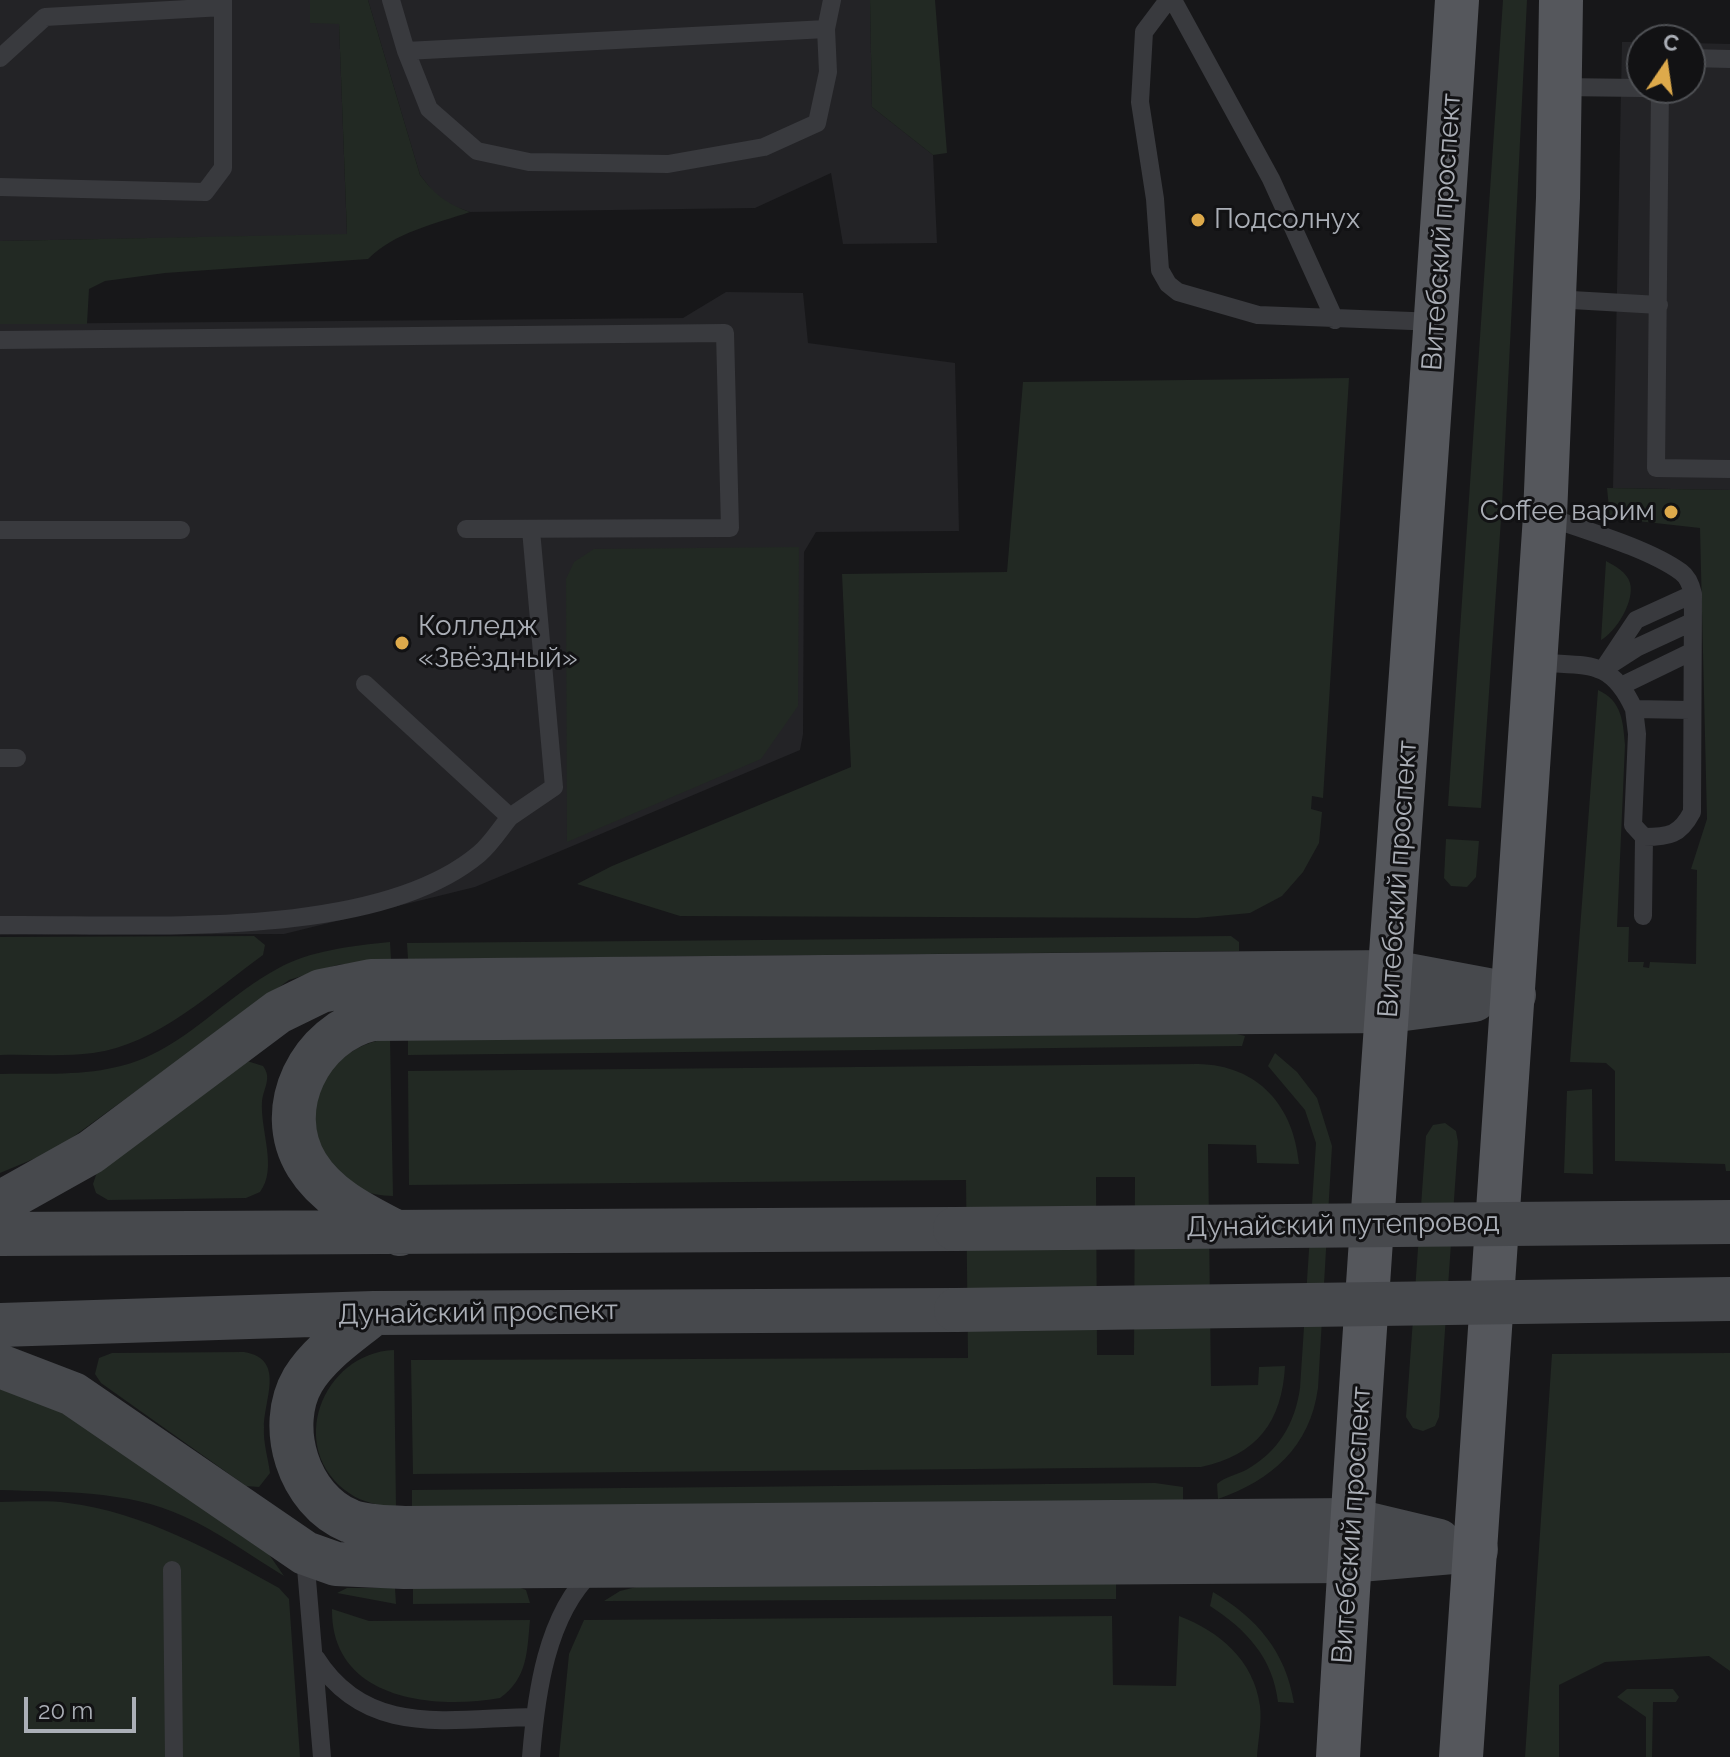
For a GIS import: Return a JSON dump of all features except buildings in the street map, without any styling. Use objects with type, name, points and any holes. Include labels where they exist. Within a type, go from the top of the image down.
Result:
[{"type":"main road","name":"Витебский проспект","points":[[1338,1757],[1350,1541],[1457,0]]},
{"type":"main road","points":[[1461,1757],[1545,516],[1561,0]]},
{"type":"main road","points":[[0,1203],[91,1152],[278,1012],[299,999],[347,985],[400,979],[1514,995]]},
{"type":"main road","points":[[400,1234],[355,1210],[321,1182],[306,1164],[295,1127],[297,1093],[313,1057],[344,1029],[372,1019],[1390,992]]},
{"type":"main road","name":"Дунайский путепровод","points":[[400,1234],[1730,1222]]},
{"type":"main road","points":[[0,1234],[400,1234]]},
{"type":"main road","name":"Дунайский проспект","points":[[0,1325],[374,1313],[956,1310],[1730,1299]]},
{"type":"main road","points":[[374,1313],[310,1370],[298,1391],[292,1417],[296,1457],[307,1482],[336,1513],[362,1524],[404,1528],[1350,1541],[1476,1550]]},
{"type":"main road","points":[[0,1366],[73,1394],[305,1553],[336,1564],[364,1567],[598,1566],[1350,1541]]},
{"type":"lane","points":[[391,0],[406,51],[429,109],[477,151],[529,162],[668,164],[764,147],[817,123],[828,72],[826,29],[832,0]]},
{"type":"lane","points":[[1335,320],[1271,179],[1170,0],[1144,32],[1140,102],[1155,199],[1160,270],[1168,284],[1178,292],[1258,315],[1335,320],[1437,322]]},
{"type":"lane","points":[[0,58],[45,17],[223,4],[223,168],[205,192],[0,187]]},
{"type":"lane","points":[[406,51],[826,29]]},
{"type":"lane","points":[[1706,58],[1730,59]]},
{"type":"lane","points":[[1559,87],[1626,88]]},
{"type":"lane","points":[[1660,104],[1656,468],[1730,469]]},
{"type":"lane","points":[[1554,299],[1659,305]]},
{"type":"lane","points":[[0,340],[725,333],[730,528],[466,529]]},
{"type":"lane","points":[[1545,516],[1681,572],[1690,582],[1693,594],[1690,710],[1692,812],[1679,832],[1668,837],[1644,837]]},
{"type":"lane","points":[[0,530],[181,530]]},
{"type":"lane","points":[[0,925],[295,920],[428,886],[480,853],[510,817],[554,787],[531,530]]},
{"type":"lane","points":[[1604,668],[1636,620],[1693,594]]},
{"type":"lane","points":[[1535,662],[1604,668],[1638,647],[1692,622]]},
{"type":"lane","points":[[1623,685],[1691,652]]},
{"type":"lane","points":[[1604,668],[1623,685],[1634,709],[1637,734],[1633,825],[1644,837],[1643,916]]},
{"type":"lane","points":[[365,684],[510,817]]},
{"type":"lane","points":[[1634,709],[1690,710]]},
{"type":"lane","points":[[305,1553],[322,1757]]},
{"type":"lane","points":[[531,1757],[534,1717],[561,1613],[574,1589],[598,1566]]},
{"type":"lane","points":[[172,1570],[174,1757]]},
{"type":"lane","points":[[316,1658],[331,1683],[352,1699],[396,1718],[534,1717]]},
{"type":"shaded area","points":[[0,0],[310,0],[311,23],[339,23],[347,235],[0,241]]},
{"type":"shaded area","points":[[310,0],[368,0],[420,175],[442,198],[470,212],[403,235],[368,259],[165,273],[105,281],[89,289],[87,324],[0,324],[0,241],[347,234],[339,24],[310,23]]},
{"type":"shaded area","points":[[368,0],[870,0],[872,107],[933,155],[937,243],[843,244],[831,173],[755,208],[470,212],[450,205],[434,193],[420,175]]},
{"type":"shaded area","points":[[870,0],[935,0],[947,153],[933,155],[872,107]]},
{"type":"shaded area","points":[[1503,0],[1527,0],[1502,505],[1481,808],[1448,806]]},
{"type":"shaded area","points":[[1622,42],[1626,42],[1626,104],[1706,104],[1706,43],[1730,44],[1730,490],[1613,488]]},
{"type":"shaded area","name":"Колледж «Звёздный»","points":[[726,292],[803,293],[808,343],[955,363],[959,531],[816,532],[804,552],[803,734],[800,750],[475,887],[284,934],[0,935],[0,324],[683,318]]},
{"type":"shaded area","points":[[1349,378],[1323,798],[1312,796],[1311,809],[1322,812],[1319,843],[1303,872],[1282,896],[1250,913],[1197,918],[680,916],[577,884],[612,866],[851,767],[842,574],[1007,572],[1023,382]]},
{"type":"shaded area","points":[[1607,488],[1730,490],[1730,1171],[1726,1171],[1725,1164],[1615,1161],[1615,1071],[1606,1063],[1570,1062],[1598,690],[1617,706],[1625,745],[1617,927],[1629,927],[1628,962],[1644,962],[1643,967],[1649,968],[1650,962],[1696,964],[1697,870],[1691,869],[1707,819],[1700,528],[1610,518]]},
{"type":"shaded area","points":[[799,547],[798,706],[761,759],[567,842],[566,579],[574,562],[594,549]]},
{"type":"shaded area","points":[[1606,561],[1626,576],[1631,590],[1623,615],[1613,630],[1601,640]]},
{"type":"shaded area","points":[[1446,839],[1479,841],[1476,877],[1467,887],[1451,886],[1444,878]]},
{"type":"shaded area","points":[[254,936],[265,945],[263,955],[204,1000],[139,1039],[93,1053],[0,1055],[0,937]]},
{"type":"shaded area","points":[[1231,936],[1239,942],[1239,951],[408,959],[407,943]]},
{"type":"shaded area","points":[[390,942],[391,959],[337,965],[289,980],[55,1150],[0,1173],[0,1074],[77,1073],[115,1068],[133,1062],[184,1036],[245,989],[277,969],[304,957],[332,950]]},
{"type":"shaded area","points":[[1224,1031],[1245,1036],[1242,1046],[408,1055],[408,1039]]},
{"type":"shaded area","points":[[390,1038],[393,1196],[360,1190],[336,1173],[321,1150],[315,1123],[319,1095],[332,1069],[356,1049]]},
{"type":"shaded area","points":[[1275,1053],[1297,1072],[1317,1098],[1332,1146],[1318,1388],[1307,1428],[1285,1458],[1255,1482],[1218,1499],[1217,1484],[1257,1463],[1276,1446],[1294,1413],[1300,1388],[1316,1143],[1305,1110],[1268,1066]]},
{"type":"shaded area","points":[[247,1061],[263,1066],[267,1075],[262,1113],[268,1172],[260,1192],[246,1198],[108,1200],[96,1193],[93,1184],[97,1172]]},
{"type":"shaded area","points":[[1198,1064],[1238,1072],[1255,1081],[1281,1107],[1296,1143],[1299,1164],[1257,1163],[1256,1145],[1208,1144],[1211,1386],[1258,1385],[1259,1367],[1285,1366],[1278,1404],[1263,1433],[1251,1445],[1221,1462],[1201,1467],[413,1474],[411,1360],[968,1358],[966,1180],[409,1185],[408,1071]],"holes":[[[1096,1177],[1135,1177],[1134,1355],[1097,1355]]]},
{"type":"shaded area","points":[[1592,1089],[1593,1174],[1564,1173],[1567,1091]]},
{"type":"shaded area","points":[[1445,1123],[1456,1131],[1458,1142],[1439,1417],[1435,1426],[1423,1431],[1413,1428],[1406,1417],[1426,1136],[1433,1125]]},
{"type":"shaded area","points":[[394,1350],[396,1508],[372,1503],[349,1493],[330,1474],[319,1453],[316,1429],[320,1406],[331,1385],[348,1367],[369,1355]]},
{"type":"shaded area","points":[[244,1352],[257,1356],[269,1371],[264,1433],[270,1473],[259,1487],[246,1486],[101,1383],[95,1374],[99,1358],[112,1353]]},
{"type":"shaded area","points":[[1730,1353],[1730,1671],[1709,1656],[1605,1662],[1559,1685],[1559,1757],[1525,1757],[1552,1354]]},
{"type":"shaded area","points":[[0,1379],[31,1390],[268,1553],[284,1576],[209,1529],[183,1516],[139,1501],[70,1492],[0,1490]]},
{"type":"shaded area","points":[[1155,1483],[1183,1487],[1183,1501],[412,1508],[412,1490]]},
{"type":"shaded area","points":[[0,1502],[60,1502],[123,1515],[177,1535],[279,1588],[289,1599],[300,1757],[0,1757]]},
{"type":"shaded area","points":[[1116,1582],[1116,1599],[604,1601],[620,1591],[640,1586]]},
{"type":"shaded area","points":[[518,1587],[526,1590],[530,1603],[413,1604],[413,1588]]},
{"type":"shaded area","points":[[347,1588],[395,1588],[396,1604],[337,1593]]},
{"type":"shaded area","points":[[1213,1592],[1243,1613],[1267,1638],[1284,1668],[1294,1703],[1278,1702],[1264,1658],[1246,1635],[1210,1606]]},
{"type":"shaded area","points":[[332,1609],[369,1621],[530,1620],[521,1673],[500,1698],[444,1702],[390,1692],[367,1680],[348,1663],[336,1639]]},
{"type":"shaded area","points":[[1112,1616],[1113,1685],[1176,1686],[1179,1616],[1208,1630],[1232,1649],[1250,1675],[1260,1706],[1257,1757],[559,1757],[569,1654],[584,1620]]},
{"type":"shaded area","points":[[1627,1689],[1673,1689],[1679,1697],[1676,1702],[1653,1702],[1652,1757],[1646,1757],[1646,1717],[1617,1697]]},
{"type":"place","name":"Подсолнух","points":[[1198,220]]},
{"type":"place","name":"Coffee варим","points":[[1671,512]]},
{"type":"place","name":"Колледж «Звёздный»","points":[[402,643]]}]
